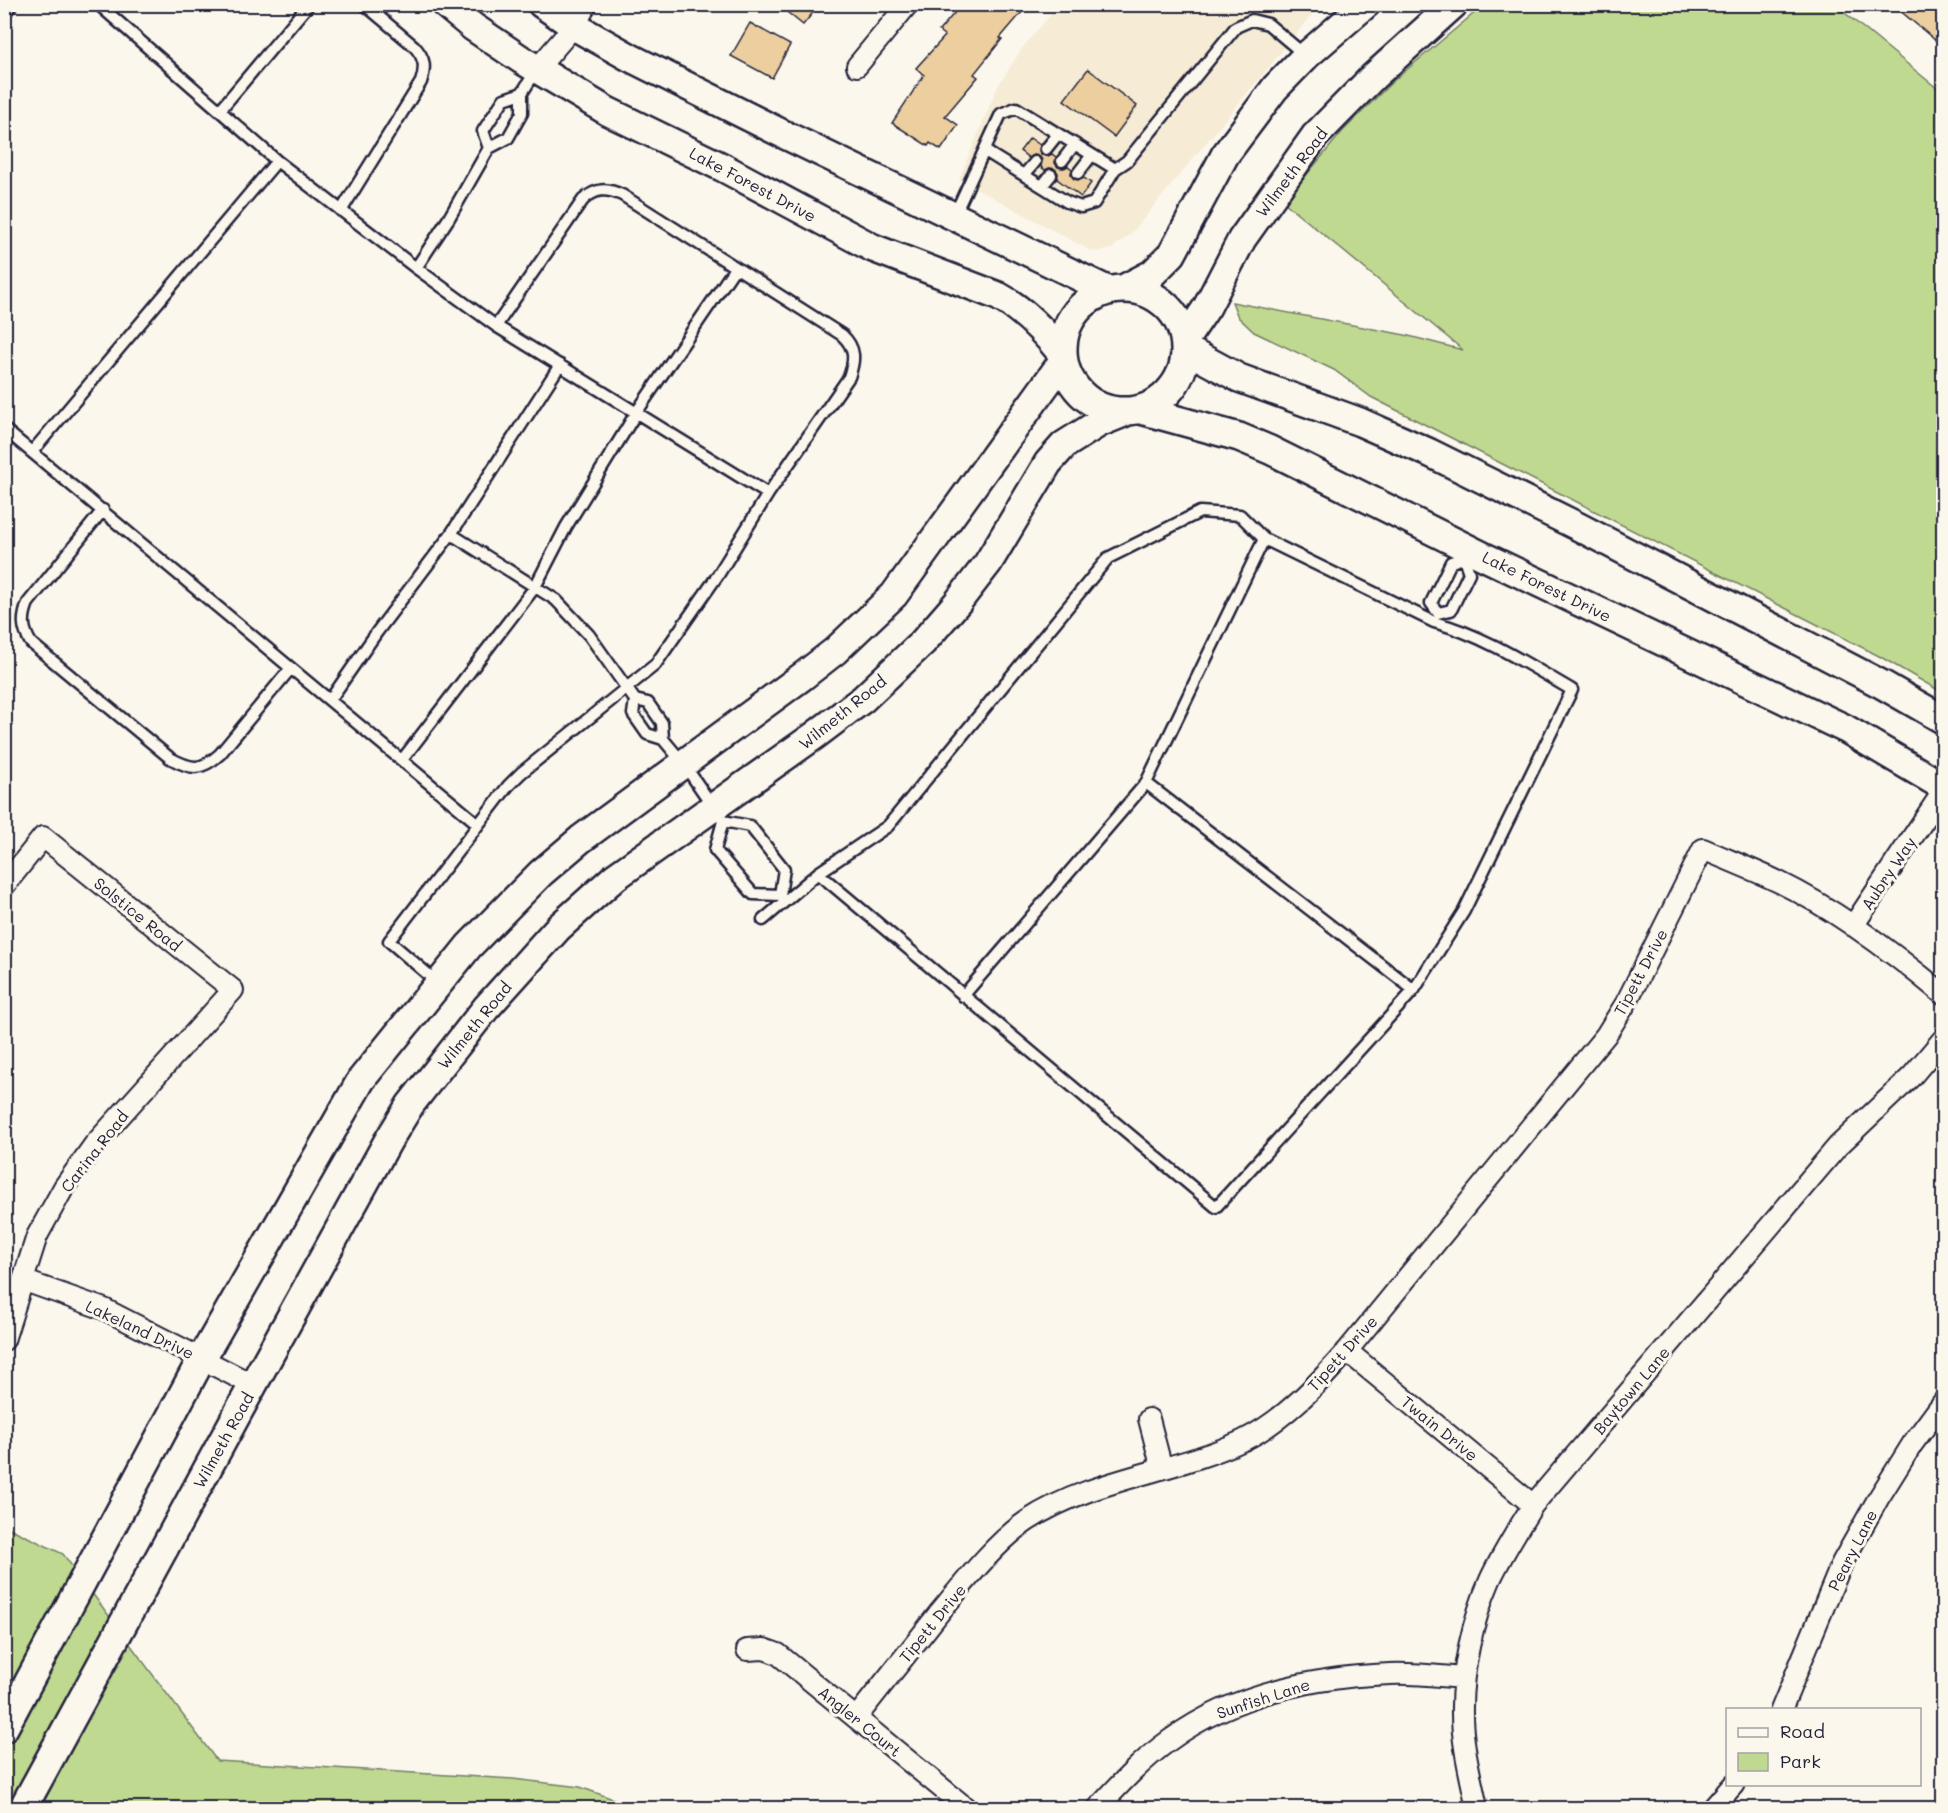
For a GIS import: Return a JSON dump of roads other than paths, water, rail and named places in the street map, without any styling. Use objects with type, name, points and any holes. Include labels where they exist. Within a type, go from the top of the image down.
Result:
[{"type":"street","name":"Lake Forest Drive","points":[[445,4],[496,43],[607,111],[722,167],[873,248],[998,296],[1015,306],[1046,333],[1063,357]]},
{"type":"street","points":[[542,4],[581,15],[631,58],[954,217],[1116,290],[1149,294],[1161,302],[1179,322],[1186,344],[1180,375],[1164,397],[1133,411],[1099,406],[1078,390],[1070,378],[1063,357],[1063,343],[1069,326],[1076,314],[1096,296],[1116,290],[1152,274],[1172,254],[1204,191],[1231,147],[1275,88],[1306,56],[1366,4]]},
{"type":"street","points":[[857,66],[908,4]]},
{"type":"street","name":"Wilmeth Road","points":[[1186,344],[1242,239],[1315,136],[1373,77],[1454,4]]},
{"type":"street","points":[[537,69],[581,15]]},
{"type":"street","points":[[1186,344],[1239,378],[1360,422],[1430,453],[1789,636],[1944,720]]},
{"type":"street","points":[[4,1728],[202,1358],[356,1088],[469,946],[541,873],[581,838],[803,676],[852,635],[894,595],[1063,357]]},
{"type":"street","name":"Lake Forest Drive","points":[[1133,411],[1239,436],[1270,450],[1466,553],[1846,729],[1944,789]]},
{"type":"street","name":"Wilmeth Road","points":[[23,1809],[388,1141],[410,1105],[486,1008],[558,928],[615,877],[719,814],[863,699],[923,642],[957,603],[988,563],[1048,463],[1064,445],[1099,423],[1133,411]]},
{"type":"street","name":"Aubry Way","points":[[1853,926],[1944,789]]},
{"type":"street","name":"Solstice Road","points":[[4,885],[43,837],[233,990]]},
{"type":"street","name":"Tipett Drive","points":[[857,1717],[958,1590],[990,1554],[1026,1522],[1072,1496],[1211,1454],[1246,1439],[1276,1419],[1317,1385],[1606,1035],[1626,1003],[1703,849],[1781,883],[1853,926]]},
{"type":"street","points":[[1853,926],[1944,995]]},
{"type":"street","name":"Carina Road","points":[[4,1340],[25,1281],[37,1236],[70,1179],[94,1145],[233,990]]},
{"type":"street","name":"Baytown Lane","points":[[1477,1809],[1461,1716],[1463,1678],[1478,1617],[1490,1581],[1509,1544],[1533,1505],[1838,1146],[1912,1076],[1944,1038]]},
{"type":"street","name":"Lakeland Drive","points":[[25,1281],[104,1309],[253,1385]]},
{"type":"street","name":"Twain Drive","points":[[1347,1351],[1533,1505]]},
{"type":"street","name":"Peary Lane","points":[[1782,1708],[1842,1563],[1913,1443],[1944,1401]]},
{"type":"street","points":[[1149,1419],[1162,1468]]},
{"type":"street","name":"Angler Court","points":[[747,1650],[764,1649],[778,1654],[966,1809]]},
{"type":"street","name":"Sunfish Lane","points":[[1098,1809],[1126,1777],[1170,1740],[1211,1714],[1259,1696],[1323,1679],[1392,1673],[1463,1678]]},
{"type":"street","points":[[1713,1809],[1733,1786]]},
{"type":"lane","points":[[4,14],[12,4]]},
{"type":"lane","points":[[220,110],[309,4]]},
{"type":"lane","points":[[341,211],[421,82],[425,70],[421,53],[364,4]]},
{"type":"lane","points":[[103,6],[277,161],[416,268],[496,326],[768,494]]},
{"type":"lane","points":[[985,151],[1059,197],[1081,207],[1094,203],[1115,169],[1127,161],[1236,27],[1252,20],[1268,24],[1306,56]]},
{"type":"lane","points":[[416,268],[449,218],[489,148],[508,138],[522,113],[522,93],[537,69]]},
{"type":"lane","points":[[489,148],[483,131],[504,99],[522,93]]},
{"type":"lane","points":[[954,217],[1001,114],[1016,108],[1115,169]]},
{"type":"lane","points":[[1046,149],[1058,134]]},
{"type":"lane","points":[[1062,161],[1075,144]]},
{"type":"lane","points":[[1078,173],[1092,155]]},
{"type":"lane","points":[[32,452],[277,161]]},
{"type":"lane","points":[[1024,175],[1035,162]]},
{"type":"lane","points":[[1042,186],[1051,174]]},
{"type":"lane","points":[[1059,197],[1067,186]]},
{"type":"lane","points":[[438,984],[389,941],[521,772],[655,665],[718,575],[768,494],[849,377],[854,364],[854,352],[842,335],[612,190],[601,189],[591,193],[583,200],[496,326]]},
{"type":"lane","points":[[402,760],[535,587],[566,527],[636,413],[735,268]]},
{"type":"lane","points":[[330,700],[377,632],[451,534],[560,365]]},
{"type":"lane","points":[[4,429],[478,825]]},
{"type":"lane","points":[[102,510],[28,603],[23,621],[25,633],[31,643],[170,758],[184,766],[197,768],[210,763],[220,754],[291,668]]},
{"type":"lane","points":[[764,920],[783,899],[818,873],[888,826],[1107,558],[1200,512],[1240,515],[1264,538],[1498,646],[1572,690],[1464,911],[1413,990],[1216,1207],[818,873]]},
{"type":"lane","points":[[451,534],[556,600],[589,635],[635,700],[648,703],[662,723],[663,739]]},
{"type":"lane","points":[[963,996],[1146,783],[1264,538]]},
{"type":"lane","points":[[1466,553],[1469,573],[1451,610],[1436,618],[1431,603],[1451,562],[1466,553]]},
{"type":"lane","points":[[635,700],[633,714],[647,734],[663,739],[719,814],[750,826],[784,869],[783,899]]},
{"type":"lane","points":[[1146,783],[1413,990]]},
{"type":"lane","points":[[719,814],[715,850],[753,894],[783,899]]}]
